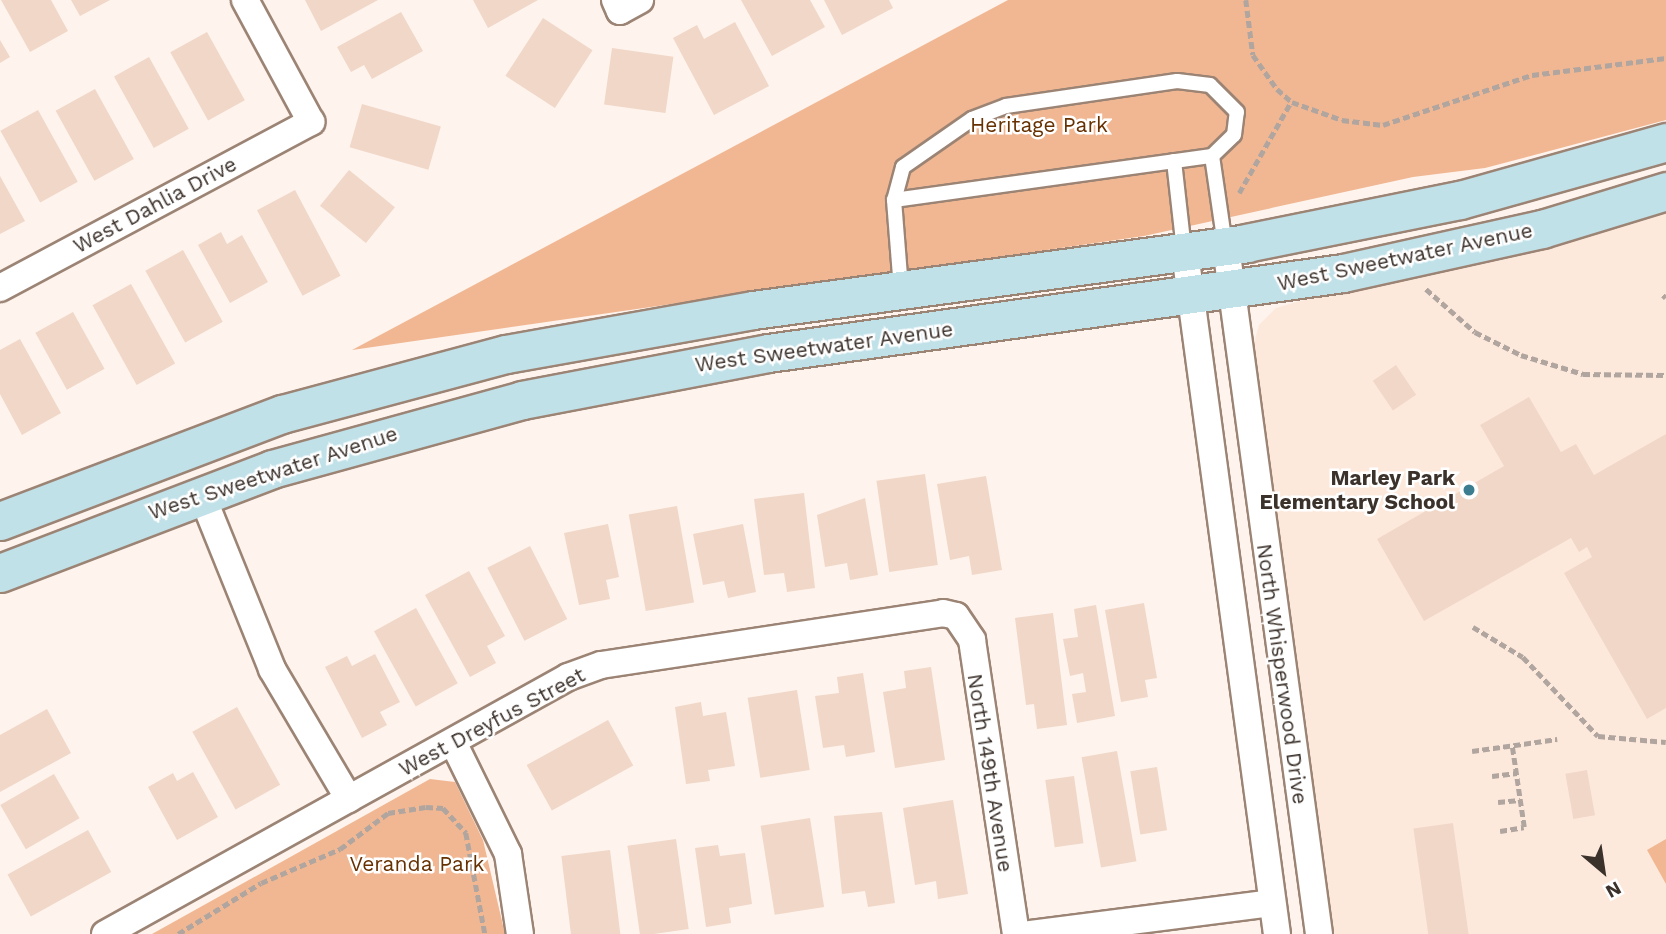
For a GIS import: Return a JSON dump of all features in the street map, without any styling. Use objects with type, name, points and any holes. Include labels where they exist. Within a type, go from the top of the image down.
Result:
[{"type":"street","name":"West Dahlia Drive","points":[[0,288],[311,122],[246,0]]},
{"type":"street","name":"West Sweetwater Avenue","points":[[0,521],[179,450],[444,369],[583,336],[1226,247],[1460,200],[1666,142]]},
{"type":"street","name":"West Sweetwater Avenue","points":[[0,573],[201,493],[348,444],[629,377],[1230,291],[1439,254],[1666,191]]},
{"type":"street","name":"North Whisperwood Drive","points":[[1226,247],[1319,934]]},
{"type":"street","name":"North Whisperwood Drive","points":[[1185,253],[1277,934]]},
{"type":"street","points":[[201,493],[272,669],[349,799]]},
{"type":"street","name":"West Dreyfus Street","points":[[112,932],[453,741],[601,665],[956,616]]},
{"type":"street","name":"North 149th Avenue","points":[[956,616],[972,640],[1016,934]]},
{"type":"street","points":[[453,741],[508,854],[520,934]]},
{"type":"street","points":[[1030,934],[1272,903]]},
{"type":"lane","points":[[894,200],[1212,156],[1234,135],[1237,113],[1210,85],[1177,81],[1006,106],[972,119],[903,167],[894,200],[901,290]]},
{"type":"lane","points":[[1212,156],[1226,247]]},
{"type":"lane","points":[[1174,161],[1185,253]]},
{"type":"path","points":[[1245,0],[1252,55],[1292,102],[1342,120],[1383,125],[1532,75],[1666,58]]},
{"type":"path","points":[[1239,199],[1292,102]]},
{"type":"path","points":[[1426,289],[1475,332],[1521,355],[1583,374],[1666,375]]},
{"type":"path","points":[[1473,627],[1523,657],[1598,736],[1666,742]]},
{"type":"path","points":[[1472,751],[1557,739]]},
{"type":"path","points":[[1500,831],[1524,827],[1512,746]]},
{"type":"path","points":[[1492,776],[1517,773]]},
{"type":"path","points":[[1498,802],[1520,800]]},
{"type":"path","points":[[178,934],[261,883],[340,849],[388,813],[426,807],[443,808],[466,833],[485,934]]},
{"type":"shaded area","name":"Marley Park Elementary School","points":[[1666,212],[1666,934],[1328,934],[1253,346],[1259,325],[1276,308],[1300,301],[1498,261]]},
{"type":"green space","name":"Heritage Park","points":[[1008,0],[1666,0],[1666,120],[1485,168],[1413,177],[1144,236],[352,350]]},
{"type":"green space","name":"Veranda Park","points":[[430,779],[455,782],[483,840],[505,934],[152,934]]},
{"type":"green space","points":[[1666,839],[1666,884],[1647,850]]},
{"type":"building","points":[[1,0],[51,0],[68,31],[30,52]]},
{"type":"building","points":[[71,0],[110,0],[80,16]]},
{"type":"building","points":[[305,0],[378,0],[321,31]]},
{"type":"building","points":[[473,0],[538,0],[488,28]]},
{"type":"building","points":[[741,0],[810,0],[825,27],[772,56]]},
{"type":"building","points":[[824,0],[889,0],[893,8],[842,35]]},
{"type":"building","points":[[401,12],[423,51],[372,79],[364,65],[351,72],[337,47]]},
{"type":"building","points":[[543,18],[592,50],[555,108],[505,76]]},
{"type":"building","points":[[735,22],[769,86],[714,115],[673,38],[697,25],[704,39]]},
{"type":"building","points":[[207,32],[245,100],[208,121],[170,52]]},
{"type":"building","points":[[0,40],[10,57],[0,63]]},
{"type":"building","points":[[612,48],[673,57],[665,113],[604,104]]},
{"type":"building","points":[[149,57],[189,129],[154,148],[114,76]]},
{"type":"building","points":[[95,89],[134,159],[94,181],[56,111]]},
{"type":"building","points":[[362,104],[441,127],[428,170],[350,147]]},
{"type":"building","points":[[38,110],[78,182],[40,203],[0,131]]},
{"type":"building","points":[[349,170],[395,207],[366,243],[320,206]]},
{"type":"building","points":[[0,176],[25,221],[0,234]]},
{"type":"building","points":[[295,190],[341,276],[303,296],[257,210]]},
{"type":"building","points":[[221,232],[227,244],[242,235],[268,282],[230,303],[198,245]]},
{"type":"building","points":[[183,250],[223,322],[185,343],[145,271]]},
{"type":"building","points":[[131,284],[175,364],[137,385],[93,305]]},
{"type":"building","points":[[73,312],[105,369],[67,390],[35,333]]},
{"type":"building","points":[[20,339],[61,413],[22,435],[0,394],[0,350]]},
{"type":"building","points":[[1396,365],[1416,395],[1393,411],[1373,381]]},
{"type":"building","points":[[1529,397],[1561,452],[1576,444],[1594,475],[1666,434],[1666,708],[1647,719],[1564,573],[1592,557],[1587,547],[1579,552],[1571,538],[1424,621],[1377,539],[1504,466],[1480,425]]},
{"type":"building","points":[[925,474],[938,565],[889,572],[876,481]]},
{"type":"building","points":[[986,476],[1002,570],[972,575],[969,556],[950,560],[937,484]]},
{"type":"building","points":[[804,493],[815,588],[787,592],[784,573],[764,575],[754,499]]},
{"type":"building","points":[[865,498],[878,575],[850,580],[847,563],[825,567],[817,515]]},
{"type":"building","points":[[677,506],[694,603],[646,611],[629,515]]},
{"type":"building","points":[[608,524],[619,577],[606,580],[610,599],[579,605],[564,533]]},
{"type":"building","points":[[743,524],[756,592],[728,598],[724,581],[703,585],[693,534]]},
{"type":"building","points":[[530,546],[567,619],[524,641],[487,568]]},
{"type":"building","points":[[469,571],[505,636],[487,646],[496,663],[470,677],[425,595]]},
{"type":"building","points":[[1144,603],[1157,678],[1145,680],[1148,697],[1121,702],[1105,610]]},
{"type":"building","points":[[1096,605],[1115,716],[1077,723],[1072,694],[1086,692],[1083,673],[1070,676],[1063,639],[1078,637],[1074,609]]},
{"type":"building","points":[[416,608],[458,683],[416,706],[374,631]]},
{"type":"building","points":[[1053,613],[1067,725],[1037,729],[1034,704],[1026,705],[1015,618]]},
{"type":"building","points":[[375,654],[400,702],[380,712],[387,725],[362,738],[325,667],[347,656],[352,666]]},
{"type":"building","points":[[931,667],[945,760],[895,768],[883,692],[906,688],[904,671]]},
{"type":"building","points":[[863,673],[875,752],[846,757],[844,745],[823,748],[815,696],[839,693],[837,677]]},
{"type":"building","points":[[797,690],[810,770],[760,778],[748,698]]},
{"type":"building","points":[[701,702],[703,716],[726,712],[735,766],[708,770],[710,781],[686,784],[675,707]]},
{"type":"building","points":[[237,707],[280,785],[236,810],[192,732]]},
{"type":"building","points":[[47,709],[71,753],[0,792],[0,735]]},
{"type":"building","points":[[608,720],[633,765],[552,811],[527,765]]},
{"type":"building","points":[[1117,751],[1136,861],[1101,868],[1082,757]]},
{"type":"building","points":[[1157,767],[1167,830],[1140,834],[1130,771]]},
{"type":"building","points":[[1587,770],[1595,815],[1573,819],[1565,774]]},
{"type":"building","points":[[193,772],[218,817],[177,840],[148,787],[173,773],[177,781]]},
{"type":"building","points":[[54,774],[80,818],[26,849],[0,805]]},
{"type":"building","points":[[1074,776],[1083,843],[1055,847],[1045,780]]},
{"type":"building","points":[[953,800],[968,894],[938,899],[936,881],[915,885],[903,808]]},
{"type":"building","points":[[882,812],[895,903],[868,907],[865,891],[842,894],[834,816]]},
{"type":"building","points":[[810,818],[824,907],[775,915],[761,826]]},
{"type":"building","points":[[1453,823],[1469,934],[1428,934],[1413,829]]},
{"type":"building","points":[[88,830],[111,872],[31,917],[8,875]]},
{"type":"building","points":[[676,839],[689,929],[640,934],[627,846]]},
{"type":"building","points":[[718,845],[720,856],[745,853],[752,904],[729,908],[731,923],[706,927],[695,848]]},
{"type":"building","points":[[610,850],[620,934],[571,934],[561,856]]},
{"type":"place","name":"Marley Park Elementary School","points":[[1469,490]]}]
